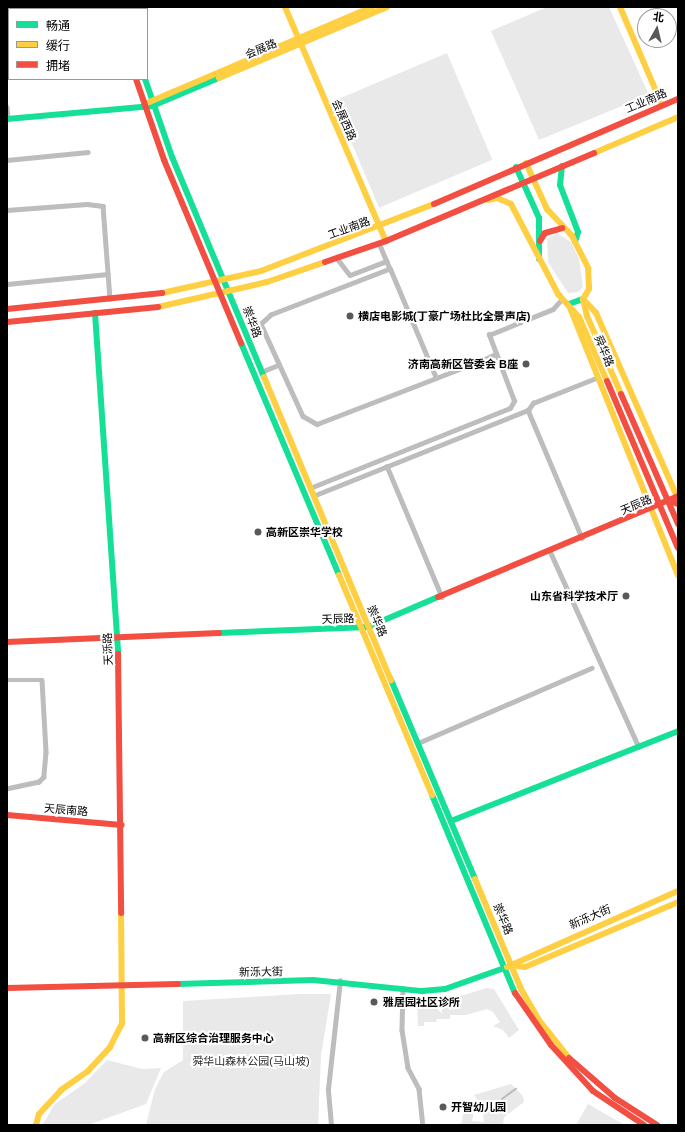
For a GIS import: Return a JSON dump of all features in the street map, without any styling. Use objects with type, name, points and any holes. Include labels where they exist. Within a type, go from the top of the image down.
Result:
[{"type":"main road","name":"会展西路","points":[[285,7],[386,241]]},
{"type":"main road","name":"会展路","points":[[299,41],[372,7]]},
{"type":"main road","name":"会展路","points":[[7,119],[143,106],[299,41],[387,7]]},
{"type":"main road","points":[[620,7],[662,106]]},
{"type":"main road","name":"崇华路","points":[[136,80],[143,106],[223,294],[360,628],[504,969],[519,1000],[551,1045],[593,1091],[632,1122],[644,1125]]},
{"type":"main road","name":"崇华路","points":[[145,80],[151,103],[225,279],[261,372],[511,965],[539,1020],[572,1061],[638,1114],[657,1125]]},
{"type":"main road","name":"工业南路","points":[[7,309],[154,295],[261,271],[380,227],[516,167],[678,99]]},
{"type":"main road","points":[[7,322],[159,307],[230,293],[386,241],[476,202],[536,179],[562,166],[678,117]]},
{"type":"main road","points":[[526,164],[536,179],[547,209],[575,242],[589,277],[589,290],[583,299],[569,304],[596,378],[678,575]]},
{"type":"main road","points":[[562,166],[560,185],[578,232],[575,242]]},
{"type":"main road","points":[[516,167],[525,182],[539,218],[539,260]]},
{"type":"main road","name":"舜华路","points":[[476,202],[497,198],[512,204],[539,260],[562,299],[569,304],[579,317],[661,505],[678,548]]},
{"type":"main road","points":[[540,242],[544,233],[562,228]]},
{"type":"main road","points":[[583,299],[596,314],[677,499]]},
{"type":"main road","name":"舜华路","points":[[583,299],[587,316],[678,524]]},
{"type":"main road","name":"天泺路","points":[[36,1125],[39,1114],[61,1090],[87,1072],[110,1047],[122,1023],[125,985],[118,639],[95,313]]},
{"type":"main road","name":"天辰路","points":[[7,642],[118,639],[368,627],[669,501],[677,499]]},
{"type":"main road","points":[[451,821],[678,731]]},
{"type":"main road","name":"天辰南路","points":[[7,815],[122,824]]},
{"type":"main road","name":"新泺大街","points":[[7,988],[340,980],[403,988],[445,989],[504,969],[518,959],[678,891]]},
{"type":"main road","name":"新泺大街","points":[[511,965],[525,967],[678,902]]},
{"type":"main road","points":[[632,1122],[638,1114]]},
{"type":"street","points":[[7,107],[7,119]]},
{"type":"street","points":[[7,160],[88,152]]},
{"type":"street","points":[[7,210],[87,204],[103,206],[110,299]]},
{"type":"street","points":[[379,243],[436,378]]},
{"type":"street","points":[[337,258],[350,275],[386,261]]},
{"type":"street","points":[[390,269],[271,315],[261,324],[302,416],[317,424],[496,354]]},
{"type":"street","points":[[7,284],[108,274]]},
{"type":"street","points":[[310,488],[510,408],[514,401],[489,335],[553,309],[562,299]]},
{"type":"street","points":[[261,372],[278,365]]},
{"type":"street","points":[[313,496],[528,410],[533,403],[596,378]]},
{"type":"street","points":[[528,410],[582,538]]},
{"type":"street","points":[[387,466],[442,597]]},
{"type":"street","points":[[550,551],[639,746]]},
{"type":"street","points":[[418,743],[591,668]]},
{"type":"street","points":[[7,680],[42,680],[46,752],[44,777],[19,789],[7,789]]},
{"type":"street","points":[[331,1125],[328,1089],[340,980]]},
{"type":"street","points":[[403,988],[402,1030],[408,1068],[419,1089],[423,1125]]},
{"type":"green space","points":[[547,7],[609,7],[649,95],[539,140],[491,31]]},
{"type":"green space","points":[[447,53],[492,160],[379,208],[334,101]]},
{"type":"green space","points":[[557,233],[571,242],[579,259],[583,287],[578,292],[568,293],[548,262],[547,239]]},
{"type":"green space","points":[[486,988],[494,989],[519,1030],[509,1038],[503,1030],[493,1026],[500,1022],[493,1012],[487,1009],[466,1015],[450,1015],[450,1019],[437,1019],[436,1022],[424,1022],[424,1026],[418,1026],[417,1002],[464,995]]},
{"type":"green space","name":"舜华山森林公园(马山坡)","points":[[300,994],[331,994],[321,1056],[318,1125],[146,1125],[155,1089],[164,1072],[183,1060],[183,1001]]},
{"type":"green space","points":[[107,1060],[142,1069],[161,1068],[146,1104],[88,1125],[42,1125],[55,1104],[85,1083]]},
{"type":"green space","points":[[511,1084],[523,1096],[524,1102],[504,1117],[503,1125],[454,1125],[462,1123],[464,1105],[472,1101],[480,1109],[474,1111],[472,1121],[484,1122],[482,1107],[474,1095]]},
{"type":"green space","points":[[588,1104],[623,1124],[576,1125]]},
{"type":"waterway","points":[[502,1099],[516,1089]]},
{"type":"traffic: fast","points":[[7,119],[152,106],[219,78]]},
{"type":"traffic: fast","points":[[145,80],[172,157],[264,377]]},
{"type":"traffic: fast","points":[[562,166],[560,185],[578,232],[575,242]]},
{"type":"traffic: fast","points":[[516,167],[539,218],[539,259]]},
{"type":"traffic: fast","points":[[569,304],[583,299]]},
{"type":"traffic: fast","points":[[95,313],[118,654]]},
{"type":"traffic: fast","points":[[241,343],[339,575]]},
{"type":"traffic: fast","points":[[219,633],[368,627],[438,597]]},
{"type":"traffic: fast","points":[[391,680],[475,879]]},
{"type":"traffic: fast","points":[[451,821],[678,731]]},
{"type":"traffic: fast","points":[[432,795],[515,993]]},
{"type":"traffic: fast","points":[[178,984],[313,980],[422,991],[445,989],[507,967]]},
{"type":"traffic: slow","points":[[285,7],[386,241]]},
{"type":"traffic: slow","points":[[147,103],[372,7]]},
{"type":"traffic: slow","points":[[219,78],[387,7]]},
{"type":"traffic: slow","points":[[620,7],[662,105]]},
{"type":"traffic: slow","points":[[594,153],[678,117]]},
{"type":"traffic: slow","points":[[526,163],[547,209],[572,236],[588,268],[589,289],[583,299],[587,316],[621,394]]},
{"type":"traffic: slow","points":[[488,200],[497,198],[511,204],[558,294],[579,317],[607,381]]},
{"type":"traffic: slow","points":[[162,293],[261,271],[434,204]]},
{"type":"traffic: slow","points":[[158,307],[267,282],[325,262]]},
{"type":"traffic: slow","points":[[584,300],[596,313],[678,499]]},
{"type":"traffic: slow","points":[[570,308],[678,575]]},
{"type":"traffic: slow","points":[[264,377],[391,680]]},
{"type":"traffic: slow","points":[[339,575],[432,795]]},
{"type":"traffic: slow","points":[[475,879],[521,989],[539,1020],[569,1058]]},
{"type":"traffic: slow","points":[[507,967],[678,891]]},
{"type":"traffic: slow","points":[[511,965],[525,967],[678,902]]},
{"type":"traffic: slow","points":[[36,1125],[39,1114],[61,1090],[87,1072],[110,1047],[122,1023],[121,913]]},
{"type":"traffic: jam","points":[[136,80],[164,160],[241,343]]},
{"type":"traffic: jam","points":[[434,204],[678,99]]},
{"type":"traffic: jam","points":[[325,262],[386,241],[594,153]]},
{"type":"traffic: jam","points":[[540,241],[545,233],[562,228]]},
{"type":"traffic: jam","points":[[7,309],[162,293]]},
{"type":"traffic: jam","points":[[7,322],[158,307]]},
{"type":"traffic: jam","points":[[607,381],[678,548]]},
{"type":"traffic: jam","points":[[621,394],[678,524]]},
{"type":"traffic: jam","points":[[438,597],[678,496]]},
{"type":"traffic: jam","points":[[669,501],[678,504]]},
{"type":"traffic: jam","points":[[7,642],[219,633]]},
{"type":"traffic: jam","points":[[118,654],[121,913]]},
{"type":"traffic: jam","points":[[7,815],[122,825]]},
{"type":"traffic: jam","points":[[7,988],[178,984]]},
{"type":"traffic: jam","points":[[515,993],[551,1045],[593,1091],[644,1125]]},
{"type":"traffic: jam","points":[[569,1058],[615,1098],[657,1125]]},
{"type":"place","name":"横店电影城(丁豪广场杜比全景声店)","points":[[350,316]]},
{"type":"place","name":"济南高新区管委会 B座","points":[[526,364]]},
{"type":"place","name":"高新区崇华学校","points":[[258,532]]},
{"type":"place","name":"山东省科学技术厅","points":[[626,596]]},
{"type":"place","name":"雅居园社区诊所","points":[[374,1002]]},
{"type":"place","name":"高新区综合治理服务中心","points":[[145,1038]]},
{"type":"place","name":"开智幼儿园","points":[[443,1107]]}]
